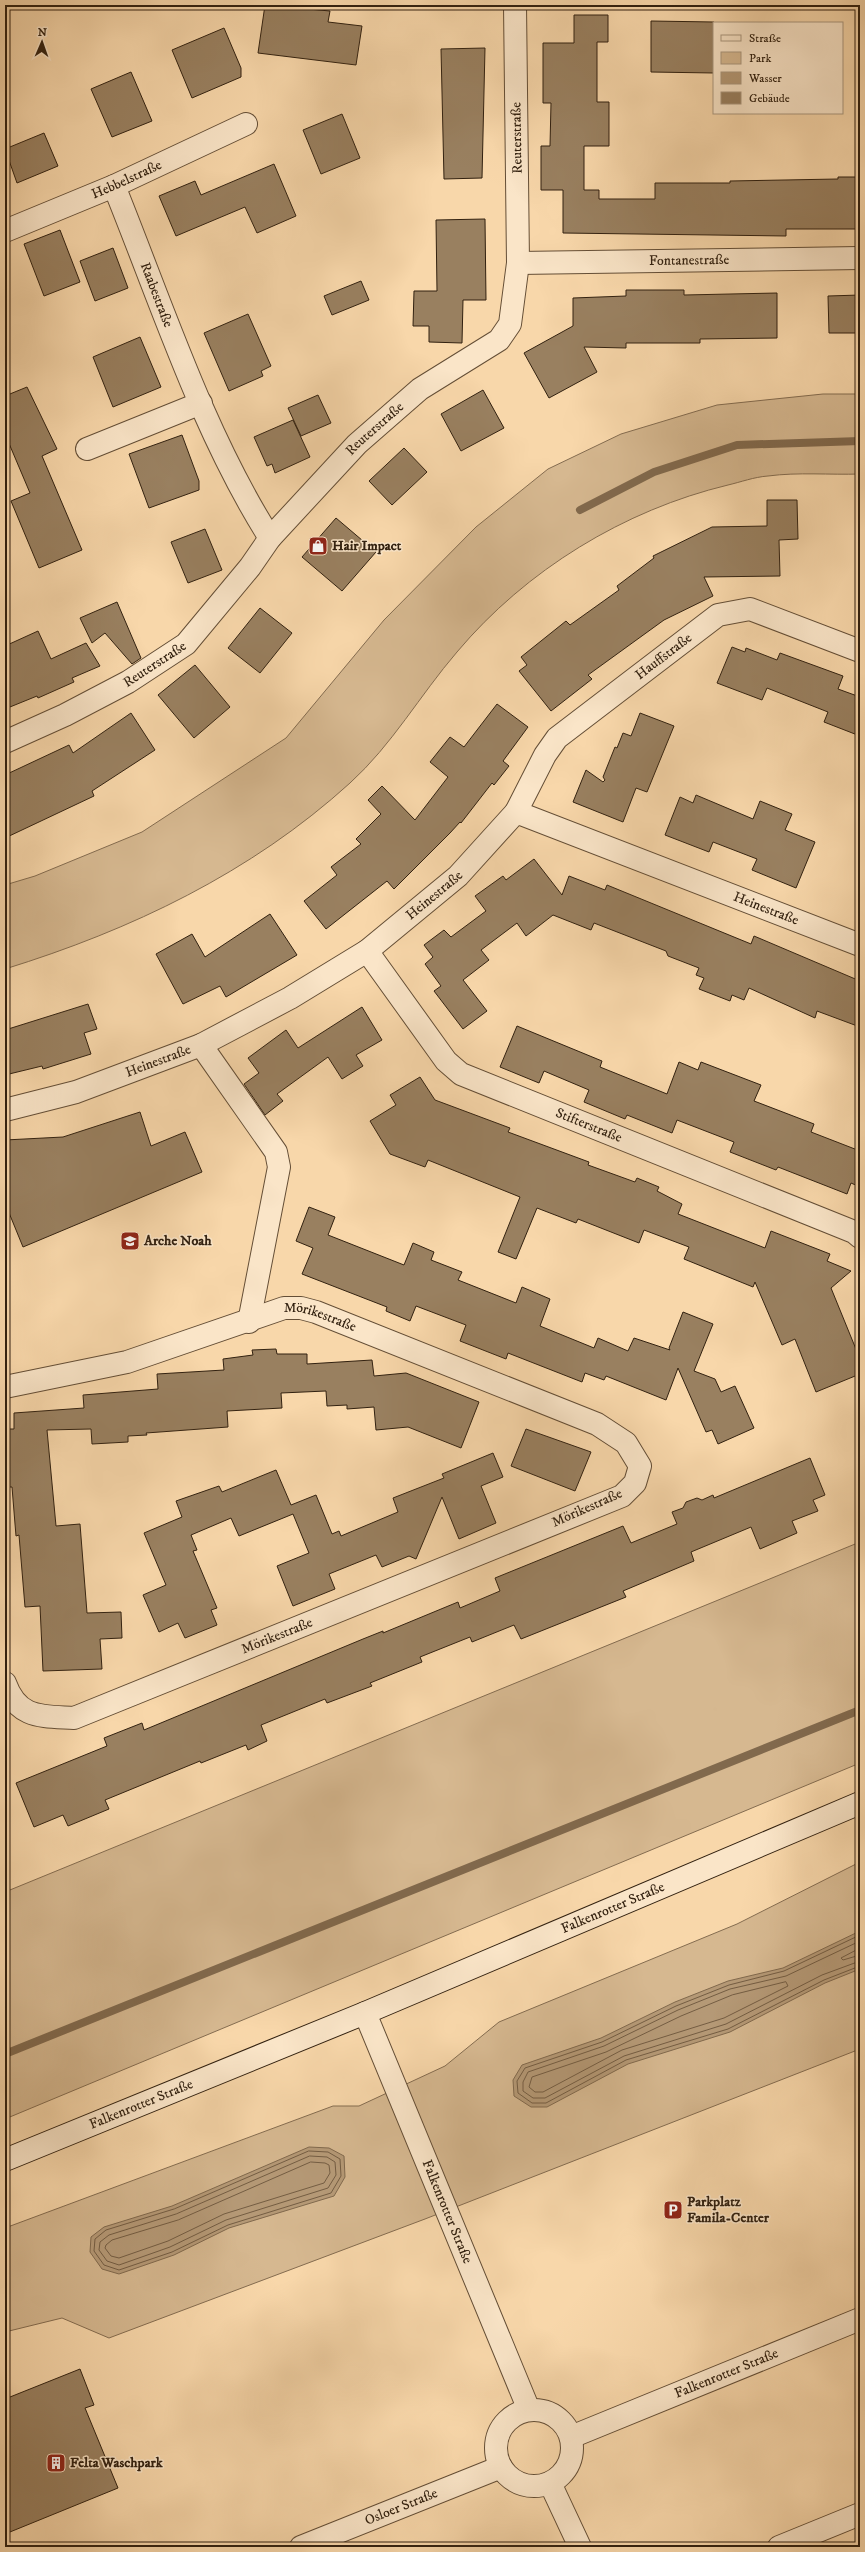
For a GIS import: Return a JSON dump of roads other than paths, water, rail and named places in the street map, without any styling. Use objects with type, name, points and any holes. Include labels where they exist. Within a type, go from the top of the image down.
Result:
[{"type":"street","name":"Reuterstraße","points":[[5,742],[65,715],[128,682],[186,644],[250,567],[270,538],[357,444],[420,389],[499,340],[510,324],[518,264],[515,5]]},
{"type":"street","name":"Hebbelstraße","points":[[5,231],[114,186],[246,124]]},
{"type":"street","name":"Raabestraße","points":[[114,186],[201,403],[243,496],[270,538]]},
{"type":"street","name":"Fontanestraße","points":[[518,264],[860,258]]},
{"type":"street","points":[[87,449],[201,403]]},
{"type":"street","name":"Hauffstraße","points":[[516,812],[545,755],[557,738],[718,615],[750,609],[860,651]]},
{"type":"street","name":"Heinestraße","points":[[5,1110],[76,1092],[201,1045],[290,998],[367,952],[458,876],[516,812],[860,945]]},
{"type":"street","name":"Stifterstraße","points":[[367,952],[446,1061],[461,1074],[854,1232],[860,1237]]},
{"type":"street","points":[[201,1045],[276,1152],[279,1167],[249,1322]]},
{"type":"street","name":"Mörikestraße","points":[[5,1387],[127,1362],[249,1322],[284,1308],[300,1308],[316,1312],[597,1424],[626,1442],[640,1466],[635,1483],[622,1496],[74,1718],[31,1715],[9,1695],[5,1683]]},
{"type":"street","name":"Falkenrotter Straße","points":[[5,2160],[365,2013],[860,1803]]},
{"type":"street","name":"Falkenrotter Straße","points":[[365,2013],[529,2410]]},
{"type":"street","name":"Falkenrotter Straße","points":[[571,2437],[860,2320]]},
{"type":"street","points":[[529,2410],[546,2412],[562,2422],[571,2437],[571,2459],[566,2469],[550,2483],[536,2486],[522,2484],[510,2478],[501,2467],[496,2453],[497,2438],[504,2425],[515,2416],[529,2410]]},
{"type":"street","name":"Osloer Straße","points":[[300,2547],[501,2467]]},
{"type":"street","points":[[550,2483],[580,2547]]},
{"type":"street","points":[[779,2547],[860,2514]]},
{"type":"water","points":[[860,1931],[860,1969],[825,1983],[730,2032],[628,2064],[547,2107],[531,2107],[514,2096],[513,2080],[522,2065],[601,2038],[675,2002],[728,1981],[783,1968]]},
{"type":"water","points":[[309,2147],[329,2148],[344,2156],[345,2177],[334,2196],[229,2228],[174,2255],[119,2274],[102,2269],[90,2252],[91,2237],[104,2227],[172,2206]]},
{"type":"waterway","points":[[580,510],[654,472],[737,445],[860,441]]},
{"type":"waterway","points":[[5,2054],[860,1710]]},
{"type":"place","name":"Hair Impact","points":[[318,546]]},
{"type":"place","name":"Arche Noah","points":[[130,1241]]},
{"type":"place","name":"Parkplatz Famila-Center","points":[[673,2210]]},
{"type":"place","name":"Felta Waschpark","points":[[56,2463]]}]
